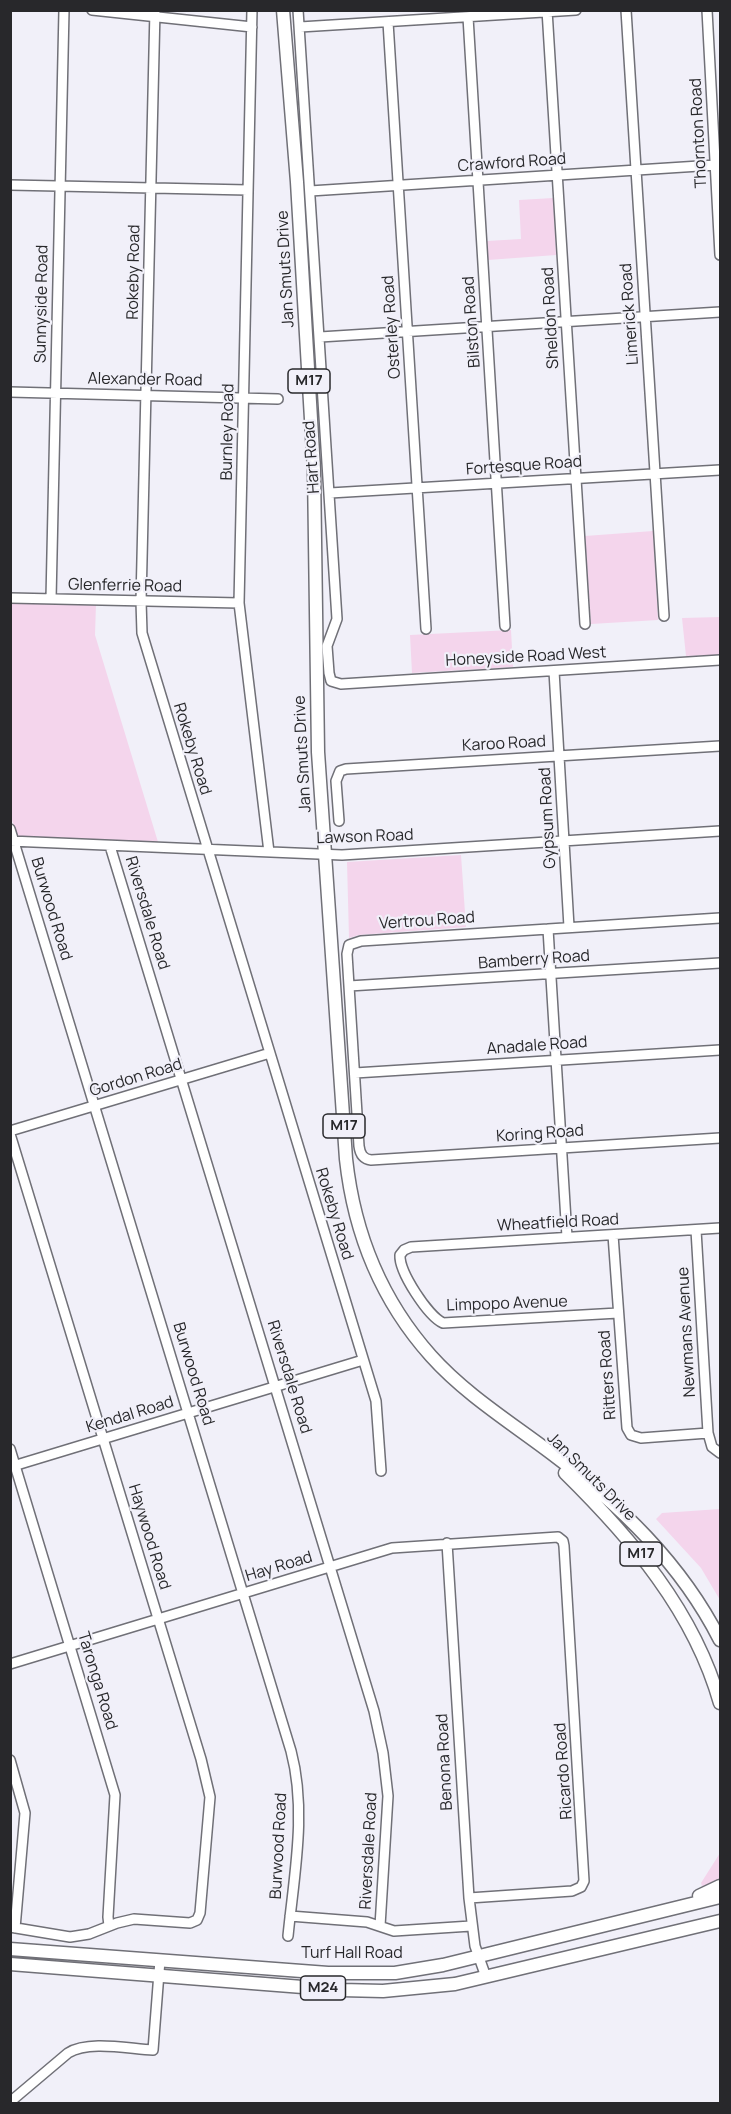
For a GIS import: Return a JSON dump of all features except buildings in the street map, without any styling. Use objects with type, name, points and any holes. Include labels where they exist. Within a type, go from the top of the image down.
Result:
[{"type":"main road","name":"Jan Smuts Drive","points":[[283,10],[296,171],[314,470],[318,752],[346,1159],[352,1200],[360,1232],[383,1287],[414,1335],[452,1377],[587,1482],[651,1540],[692,1592],[720,1640]]},
{"type":"main road","name":"Jan Smuts Drive","points":[[522,1433],[584,1491],[642,1556],[695,1639],[706,1661],[720,1703]]},
{"type":"main road","points":[[671,1909],[720,1886]]},
{"type":"main road","name":"Turf Hall Road","points":[[10,1948],[327,1973],[420,1970],[720,1897]]},
{"type":"main road","name":"Turf Hall Road","points":[[14,1965],[365,1991],[431,1987],[486,1977],[688,1929],[720,1924]]},
{"type":"street","name":"Sunnyside Road","points":[[51,599],[64,10]]},
{"type":"street","points":[[92,10],[155,14],[252,27]]},
{"type":"street","name":"Burnley Road","points":[[252,10],[239,603],[269,852]]},
{"type":"street","name":"Hart Road","points":[[298,10],[337,619],[327,646],[330,677],[334,683]]},
{"type":"street","points":[[300,27],[576,10]]},
{"type":"street","name":"Limerick Road","points":[[626,10],[664,616]]},
{"type":"street","name":"Thornton Road","points":[[707,10],[720,255]]},
{"type":"street","name":"Sheldon Road","points":[[547,12],[585,624]]},
{"type":"street","name":"Rokeby Road","points":[[155,14],[142,633],[377,1408],[381,1472]]},
{"type":"street","name":"Bilston Road","points":[[468,17],[505,626]]},
{"type":"street","name":"Osterley Road","points":[[388,22],[426,629]]},
{"type":"street","name":"Crawford Road","points":[[310,191],[715,165]]},
{"type":"street","points":[[10,185],[248,190]]},
{"type":"street","points":[[320,337],[720,312]]},
{"type":"street","name":"Alexander Road","points":[[10,392],[278,399]]},
{"type":"street","name":"Fortesque Road","points":[[330,493],[720,470]]},
{"type":"street","name":"Glenferrie Road","points":[[10,598],[239,603]]},
{"type":"street","name":"Honeyside Road West","points":[[334,683],[720,660]]},
{"type":"street","name":"Gypsum Road","points":[[554,671],[569,927]]},
{"type":"street","name":"Karoo Road","points":[[339,821],[336,781],[340,771],[346,769],[720,746]]},
{"type":"street","name":"Burwood Road","points":[[10,829],[12,842],[96,1106],[291,1750],[297,1776],[299,1811],[288,1936]]},
{"type":"street","name":"Lawson Road","points":[[12,842],[325,854],[392,852],[720,831]]},
{"type":"street","name":"Riversdale Road","points":[[110,846],[332,1567],[374,1711],[385,1764],[388,1796],[380,1926]]},
{"type":"street","name":"Vertrou Road","points":[[362,1157],[359,1146],[349,986],[347,949],[349,945],[356,941],[720,918]]},
{"type":"street","points":[[548,929],[567,1237]]},
{"type":"street","name":"Bamberry Road","points":[[349,986],[720,963]]},
{"type":"street","name":"Anadale Road","points":[[355,1073],[720,1050]]},
{"type":"street","name":"Gordon Road","points":[[10,1133],[270,1053]]},
{"type":"street","name":"Haywood Road","points":[[10,1133],[201,1759],[210,1797],[200,1916],[191,1923],[134,1919],[109,1926]]},
{"type":"street","name":"Koring Road","points":[[362,1157],[371,1160],[720,1138]]},
{"type":"street","name":"Wheatfield Road","points":[[400,1255],[411,1247],[720,1228]]},
{"type":"street","name":"Newmans Avenue","points":[[696,1230],[708,1433]]},
{"type":"street","name":"Ritters Road","points":[[613,1235],[624,1415],[629,1433],[641,1438],[708,1433]]},
{"type":"street","name":"Limpopo Avenue","points":[[400,1255],[403,1269],[421,1300],[433,1317],[443,1323],[618,1313]]},
{"type":"street","name":"Kendal Road","points":[[13,1466],[363,1360]]},
{"type":"street","points":[[708,1433],[712,1447],[720,1453]]},
{"type":"street","name":"Taronga Road","points":[[10,1449],[13,1466],[71,1646],[116,1798],[109,1926]]},
{"type":"street","name":"Hay Road","points":[[10,1664],[392,1548],[555,1537],[562,1539]]},
{"type":"street","name":"Ricardo Road","points":[[469,1898],[572,1891],[581,1887],[584,1881],[562,1539]]},
{"type":"street","name":"Benona Road","points":[[447,1543],[471,1926],[486,1977]]},
{"type":"street","points":[[10,1760],[25,1813],[13,1927],[70,1937],[89,1934],[109,1926]]},
{"type":"street","points":[[290,1916],[351,1920],[398,1931],[471,1926]]},
{"type":"street","points":[[10,2102],[68,2053],[79,2048],[90,2046],[153,2050],[160,1960]]},
{"type":"shaded area","points":[[553,198],[556,255],[488,260],[487,241],[521,239],[519,200]]},
{"type":"shaded area","points":[[653,531],[658,620],[591,624],[585,536]]},
{"type":"shaded area","points":[[10,602],[96,604],[95,635],[158,842],[19,836],[17,834],[10,815]]},
{"type":"shaded area","points":[[720,617],[720,655],[686,656],[682,618]]},
{"type":"shaded area","points":[[511,630],[513,667],[412,673],[410,635]]},
{"type":"shaded area","points":[[461,855],[466,927],[359,935],[349,938],[347,862]]},
{"type":"shaded area","points":[[720,1509],[720,1600],[701,1568],[656,1519],[662,1513]]},
{"type":"shaded area","points":[[720,1853],[719,1881],[702,1886],[701,1883]]}]
